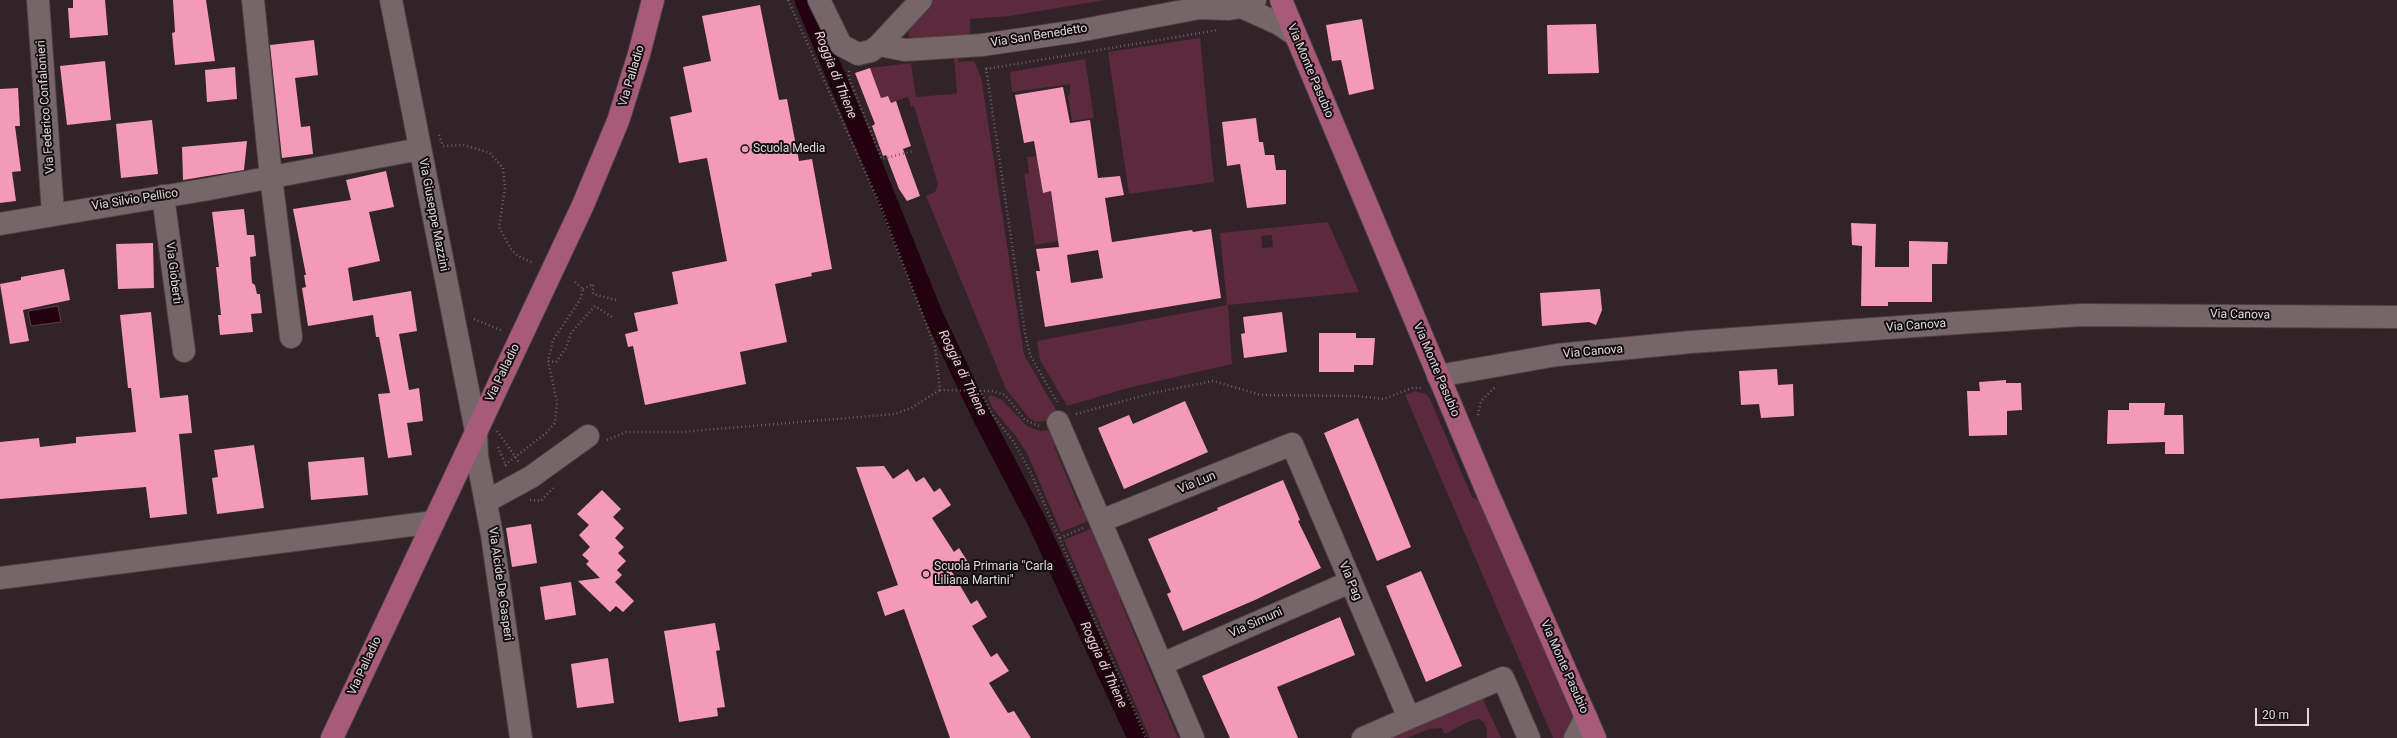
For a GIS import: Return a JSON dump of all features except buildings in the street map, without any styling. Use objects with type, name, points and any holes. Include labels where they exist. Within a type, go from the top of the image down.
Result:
[{"type":"main road","name":"Via Palladio","points":[[332,738],[434,522],[489,432],[551,274],[618,121],[639,54],[653,0]]},
{"type":"main road","name":"Via Monte Pasubio","points":[[1281,0],[1433,381],[1595,738]]},
{"type":"street","name":"Via Federico Confalonieri","points":[[38,0],[53,213]]},
{"type":"street","points":[[252,0],[271,177],[291,337]]},
{"type":"street","name":"Via Giuseppe Mazzini","points":[[391,0],[420,149],[489,432]]},
{"type":"street","points":[[819,0],[841,45],[849,51],[864,53],[879,45],[921,0]]},
{"type":"street","name":"Via San Benedetto","points":[[879,45],[905,50],[982,46],[1078,31],[1203,4],[1229,9],[1249,4]]},
{"type":"street","points":[[1249,4],[1294,34]]},
{"type":"street","name":"Via Silvio Pellico","points":[[0,224],[53,213],[163,196],[420,149]]},
{"type":"street","name":"Via Gioberti","points":[[163,196],[184,351]]},
{"type":"street","name":"Via Canova","points":[[1433,381],[1557,355],[1691,342],[1973,322],[2088,315],[2397,317]]},
{"type":"street","points":[[1058,422],[1193,738]]},
{"type":"street","name":"Via Alcide De Gasperi","points":[[489,432],[477,456],[487,501],[521,738]]},
{"type":"street","points":[[487,501],[596,438]]},
{"type":"street","name":"Via Lun","points":[[1101,521],[1292,444]]},
{"type":"street","name":"Via Pag","points":[[1292,444],[1409,718]]},
{"type":"street","points":[[0,578],[434,522]]},
{"type":"street","name":"Via Simuni","points":[[1162,664],[1350,582]]},
{"type":"street","points":[[1363,738],[1503,678],[1529,738]]},
{"type":"street","points":[[1575,738],[1586,717]]},
{"type":"path","points":[[788,0],[881,207],[935,347],[940,390]]},
{"type":"path","points":[[1058,422],[1062,415],[1055,398],[1030,356],[1025,333],[986,69],[1219,30]]},
{"type":"path","points":[[849,51],[849,78],[882,159],[913,151]]},
{"type":"path","points":[[437,128],[443,146],[464,145],[490,153],[503,168],[505,188],[499,227],[511,249],[518,256],[534,263]]},
{"type":"path","points":[[575,282],[583,289]]},
{"type":"path","points":[[504,465],[516,458],[546,433],[555,423],[557,402],[548,361],[553,340],[580,300],[583,289],[593,284],[593,294],[616,300]]},
{"type":"path","points":[[548,361],[556,362],[566,348],[571,333],[595,306],[612,317]]},
{"type":"path","points":[[596,438],[626,432],[681,432],[895,414],[921,402],[940,390],[948,392],[992,391],[1005,395],[1025,420],[1039,426],[1058,422],[1076,414],[1110,403],[1212,381],[1261,395],[1384,399],[1412,388],[1428,390],[1433,381]]},
{"type":"path","points":[[1477,417],[1480,401],[1497,385]]},
{"type":"path","points":[[980,391],[994,417],[1013,441],[1030,471],[1146,738]]},
{"type":"path","points":[[499,424],[489,432],[516,458]]},
{"type":"path","points":[[496,441],[504,465],[528,499],[533,501],[541,501],[557,483]]},
{"type":"shaded area","points":[[930,0],[1105,0],[1010,16],[970,19],[970,37],[914,39],[909,36],[908,29]]},
{"type":"shaded area","points":[[1200,38],[1214,182],[1129,194],[1108,52]]},
{"type":"shaded area","points":[[954,58],[958,58],[959,62],[974,61],[981,77],[1024,355],[1055,408],[1057,417],[1051,420],[1036,422],[1029,418],[1006,389],[926,196],[935,192],[938,184],[914,106],[911,107],[908,97],[891,103],[888,96],[881,98],[870,68],[911,63],[916,97],[952,94],[957,93]]},
{"type":"shaded area","points":[[1085,59],[1094,118],[1072,121],[1068,96],[1070,95],[1070,84],[1012,92],[1010,72]]},
{"type":"shaded area","points":[[1037,156],[1043,192],[1051,191],[1058,241],[1035,245],[1024,174],[1029,173],[1027,157]]},
{"type":"shaded area","points":[[1328,222],[1359,292],[1228,305],[1232,364],[1128,388],[1067,406],[1040,360],[1037,341],[1227,305],[1220,233]],"holes":[[[1272,235],[1273,247],[1262,248],[1261,236]]]},
{"type":"shaded area","points":[[58,306],[61,322],[31,326],[28,311]]},
{"type":"shaded area","points":[[1415,391],[1426,394],[1430,399],[1472,497],[1478,500],[1483,498],[1575,715],[1567,738],[1553,738],[1405,395]]},
{"type":"shaded area","points":[[991,395],[1002,400],[1027,426],[1040,431],[1050,430],[1060,443],[1054,446],[1080,508],[1087,505],[1093,519],[1061,532],[1028,455],[1015,435],[993,409],[988,398]]},
{"type":"shaded area","points":[[1095,527],[1127,597],[1120,600],[1178,738],[1150,738],[1064,540]]},
{"type":"shaded area","points":[[1482,697],[1501,738],[1487,738],[1487,729],[1484,723],[1479,719],[1470,721],[1447,733],[1444,733],[1442,728],[1429,729],[1407,738],[1385,738]]},
{"type":"waterway","name":"Roggia di Thiene","points":[[804,0],[872,162],[933,314],[982,417],[1036,520],[1137,738]]},
{"type":"place","name":"Scuola Media","points":[[745,149]]},
{"type":"place","name":"Scuola Primaria \"Carla Liliana Martini\"","points":[[926,574]]}]
